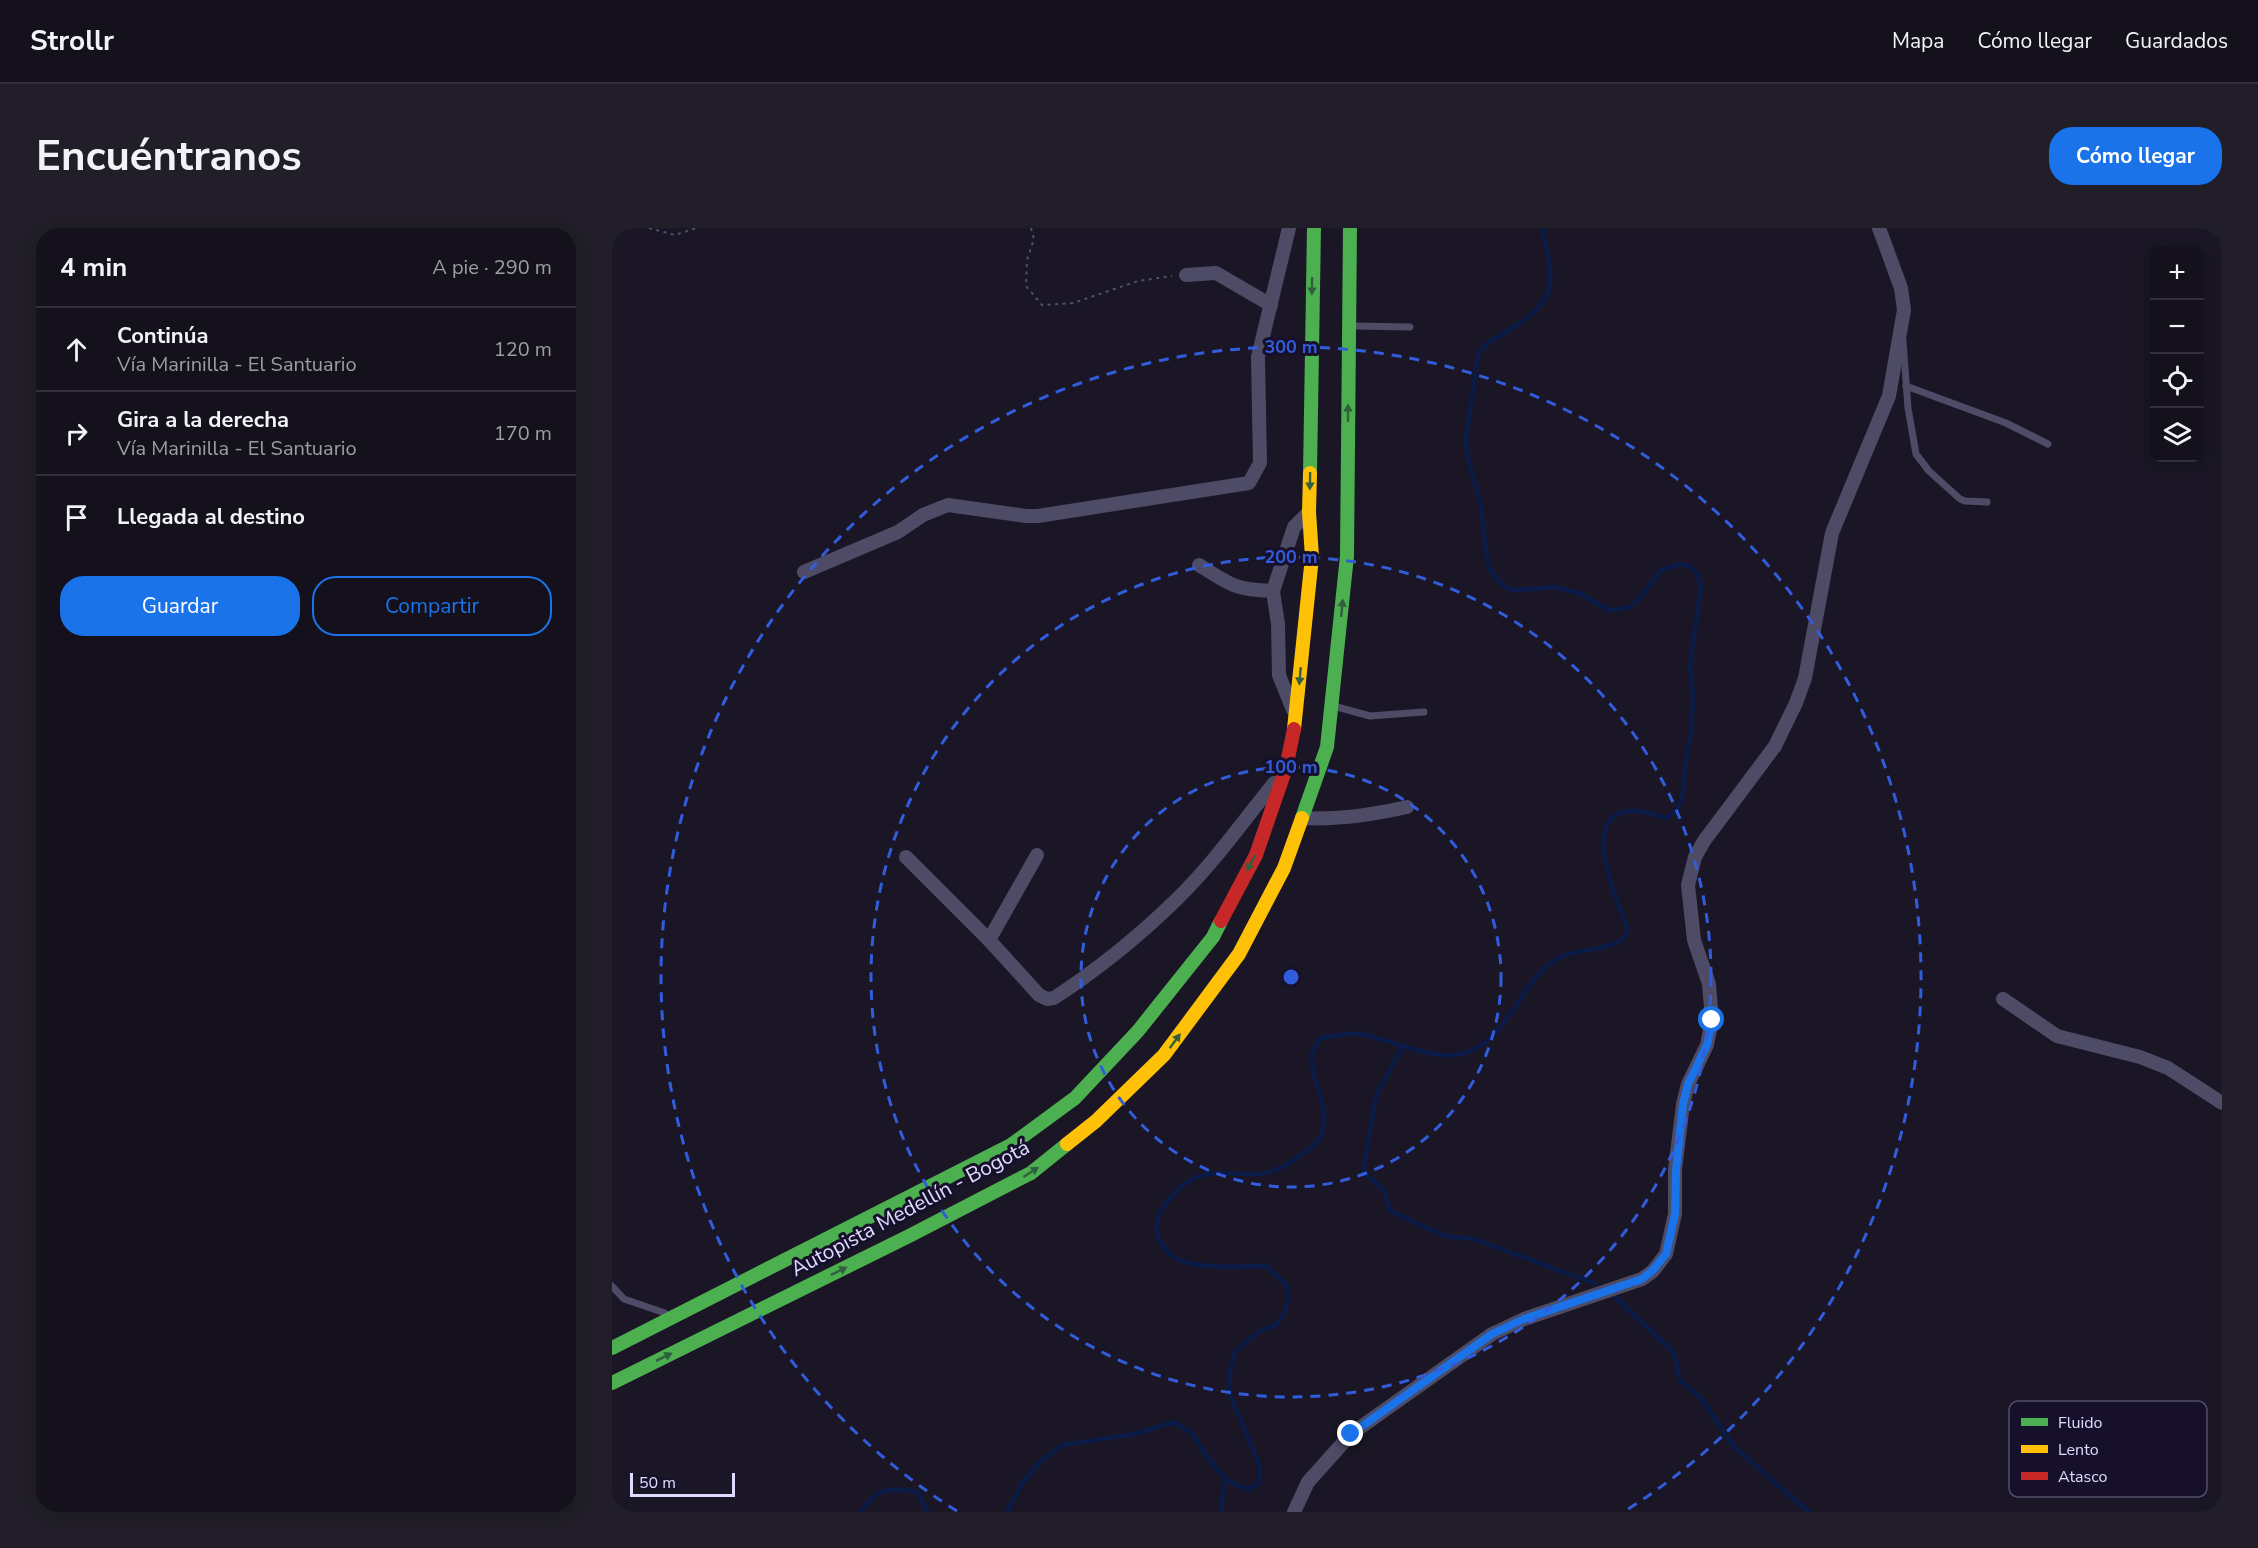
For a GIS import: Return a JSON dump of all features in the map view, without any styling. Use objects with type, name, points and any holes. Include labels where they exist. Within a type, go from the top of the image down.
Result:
[{"type":"highway","name":"Autopista Medellín - Bogotá","points":[[612,1348],[1011,1145],[1076,1098],[1138,1031],[1213,937],[1256,855],[1286,768],[1296,719],[1312,557],[1309,512],[1314,228]]},
{"type":"highway","name":"Autopista Medellín - Bogotá","points":[[612,1383],[1031,1173],[1096,1121],[1164,1055],[1239,954],[1284,868],[1327,747],[1347,556],[1350,228]]},
{"type":"street","points":[[804,572],[897,532],[922,515],[948,505],[1038,516],[1250,483],[1260,463],[1258,357],[1289,228]]},
{"type":"street","points":[[1294,1512],[1308,1482],[1351,1434],[1492,1334],[1524,1319],[1642,1279],[1666,1254],[1675,1214],[1676,1170],[1683,1104],[1688,1084],[1707,1045],[1712,1020],[1709,984],[1694,940],[1688,885],[1695,857],[1704,841],[1775,746],[1796,704],[1805,678],[1832,533],[1889,396],[1904,310],[1901,288],[1879,228]]},
{"type":"street","points":[[1186,275],[1216,273],[1270,305]]},
{"type":"street","points":[[1296,719],[1279,675],[1278,624],[1273,591],[1293,527],[1309,512]]},
{"type":"street","points":[[1199,565],[1231,585],[1246,590],[1273,591]]},
{"type":"street","points":[[906,857],[989,940],[1039,995],[1047,999],[1054,998],[1092,973],[1176,900],[1214,858],[1286,768]]},
{"type":"street","points":[[1302,818],[1331,820],[1407,807]]},
{"type":"street","points":[[989,940],[1037,855]]},
{"type":"street","points":[[2004,999],[2057,1036],[2140,1057],[2168,1068],[2222,1103]]},
{"type":"lane","points":[[1902,320],[1908,408],[1916,454],[1929,471],[1960,499],[1987,502]]},
{"type":"lane","points":[[1349,326],[1410,327]]},
{"type":"lane","points":[[1906,386],[2006,423],[2048,444]]},
{"type":"lane","points":[[1332,705],[1370,716],[1424,712]]},
{"type":"lane","points":[[612,1286],[624,1299],[675,1316]]},
{"type":"path","points":[[649,228],[675,234],[697,228]]},
{"type":"path","points":[[1031,228],[1034,239],[1027,260],[1026,286],[1042,305],[1073,303],[1138,281],[1186,275]]},
{"type":"waterway","points":[[1007,1512],[1023,1482],[1039,1463],[1062,1445],[1135,1434],[1174,1422],[1192,1433],[1207,1457],[1225,1479],[1248,1490],[1259,1483],[1259,1464],[1229,1392],[1230,1372],[1235,1351],[1260,1331],[1276,1325],[1284,1314],[1289,1298],[1286,1284],[1266,1266],[1207,1266],[1188,1263],[1173,1256],[1162,1245],[1157,1231],[1157,1223],[1163,1207],[1181,1186],[1191,1180],[1211,1174],[1268,1172],[1292,1161],[1318,1142],[1324,1118],[1312,1065],[1312,1054],[1320,1038],[1358,1034],[1424,1052],[1445,1055],[1473,1050],[1502,1026],[1535,978],[1548,965],[1571,953],[1618,942],[1628,930],[1610,882],[1604,844],[1606,828],[1614,816],[1629,811],[1666,818],[1676,811],[1682,798],[1691,733],[1693,697],[1690,666],[1701,587],[1697,573],[1689,566],[1679,564],[1661,570],[1640,598],[1628,608],[1609,610],[1579,593],[1555,587],[1516,590],[1506,588],[1495,577],[1488,565],[1480,501],[1467,456],[1466,437],[1478,356],[1487,344],[1520,323],[1543,302],[1548,292],[1550,266],[1542,228]]},
{"type":"waterway","points":[[1403,1046],[1376,1096],[1363,1171],[1384,1190],[1390,1211],[1445,1236],[1474,1239],[1596,1284]]},
{"type":"waterway","points":[[1611,1293],[1674,1353],[1680,1381],[1701,1398],[1734,1447],[1809,1512]]},
{"type":"waterway","points":[[1221,1512],[1225,1479]]},
{"type":"waterway","points":[[861,1512],[872,1498],[891,1490],[917,1492],[928,1512]]},
{"type":"traffic: fast","points":[[1310,473],[1314,228]]},
{"type":"traffic: fast","points":[[1302,818],[1327,747],[1347,556],[1350,228]]},
{"type":"traffic: fast","points":[[612,1348],[1011,1145],[1075,1098],[1138,1031],[1213,937],[1221,921]]},
{"type":"traffic: fast","points":[[612,1383],[1031,1173],[1067,1144]]},
{"type":"traffic: slow","points":[[1294,729],[1312,557],[1309,512],[1310,473]]},
{"type":"traffic: slow","points":[[1067,1144],[1096,1121],[1164,1055],[1239,954],[1284,868],[1302,818]]},
{"type":"traffic: jam","points":[[1221,921],[1256,855],[1286,768],[1294,729]]},
{"type":"route","points":[[1351,1434],[1492,1334],[1524,1319],[1642,1279],[1653,1270],[1666,1254],[1675,1214],[1676,1170],[1683,1104],[1688,1084],[1707,1045],[1712,1020]]}]
